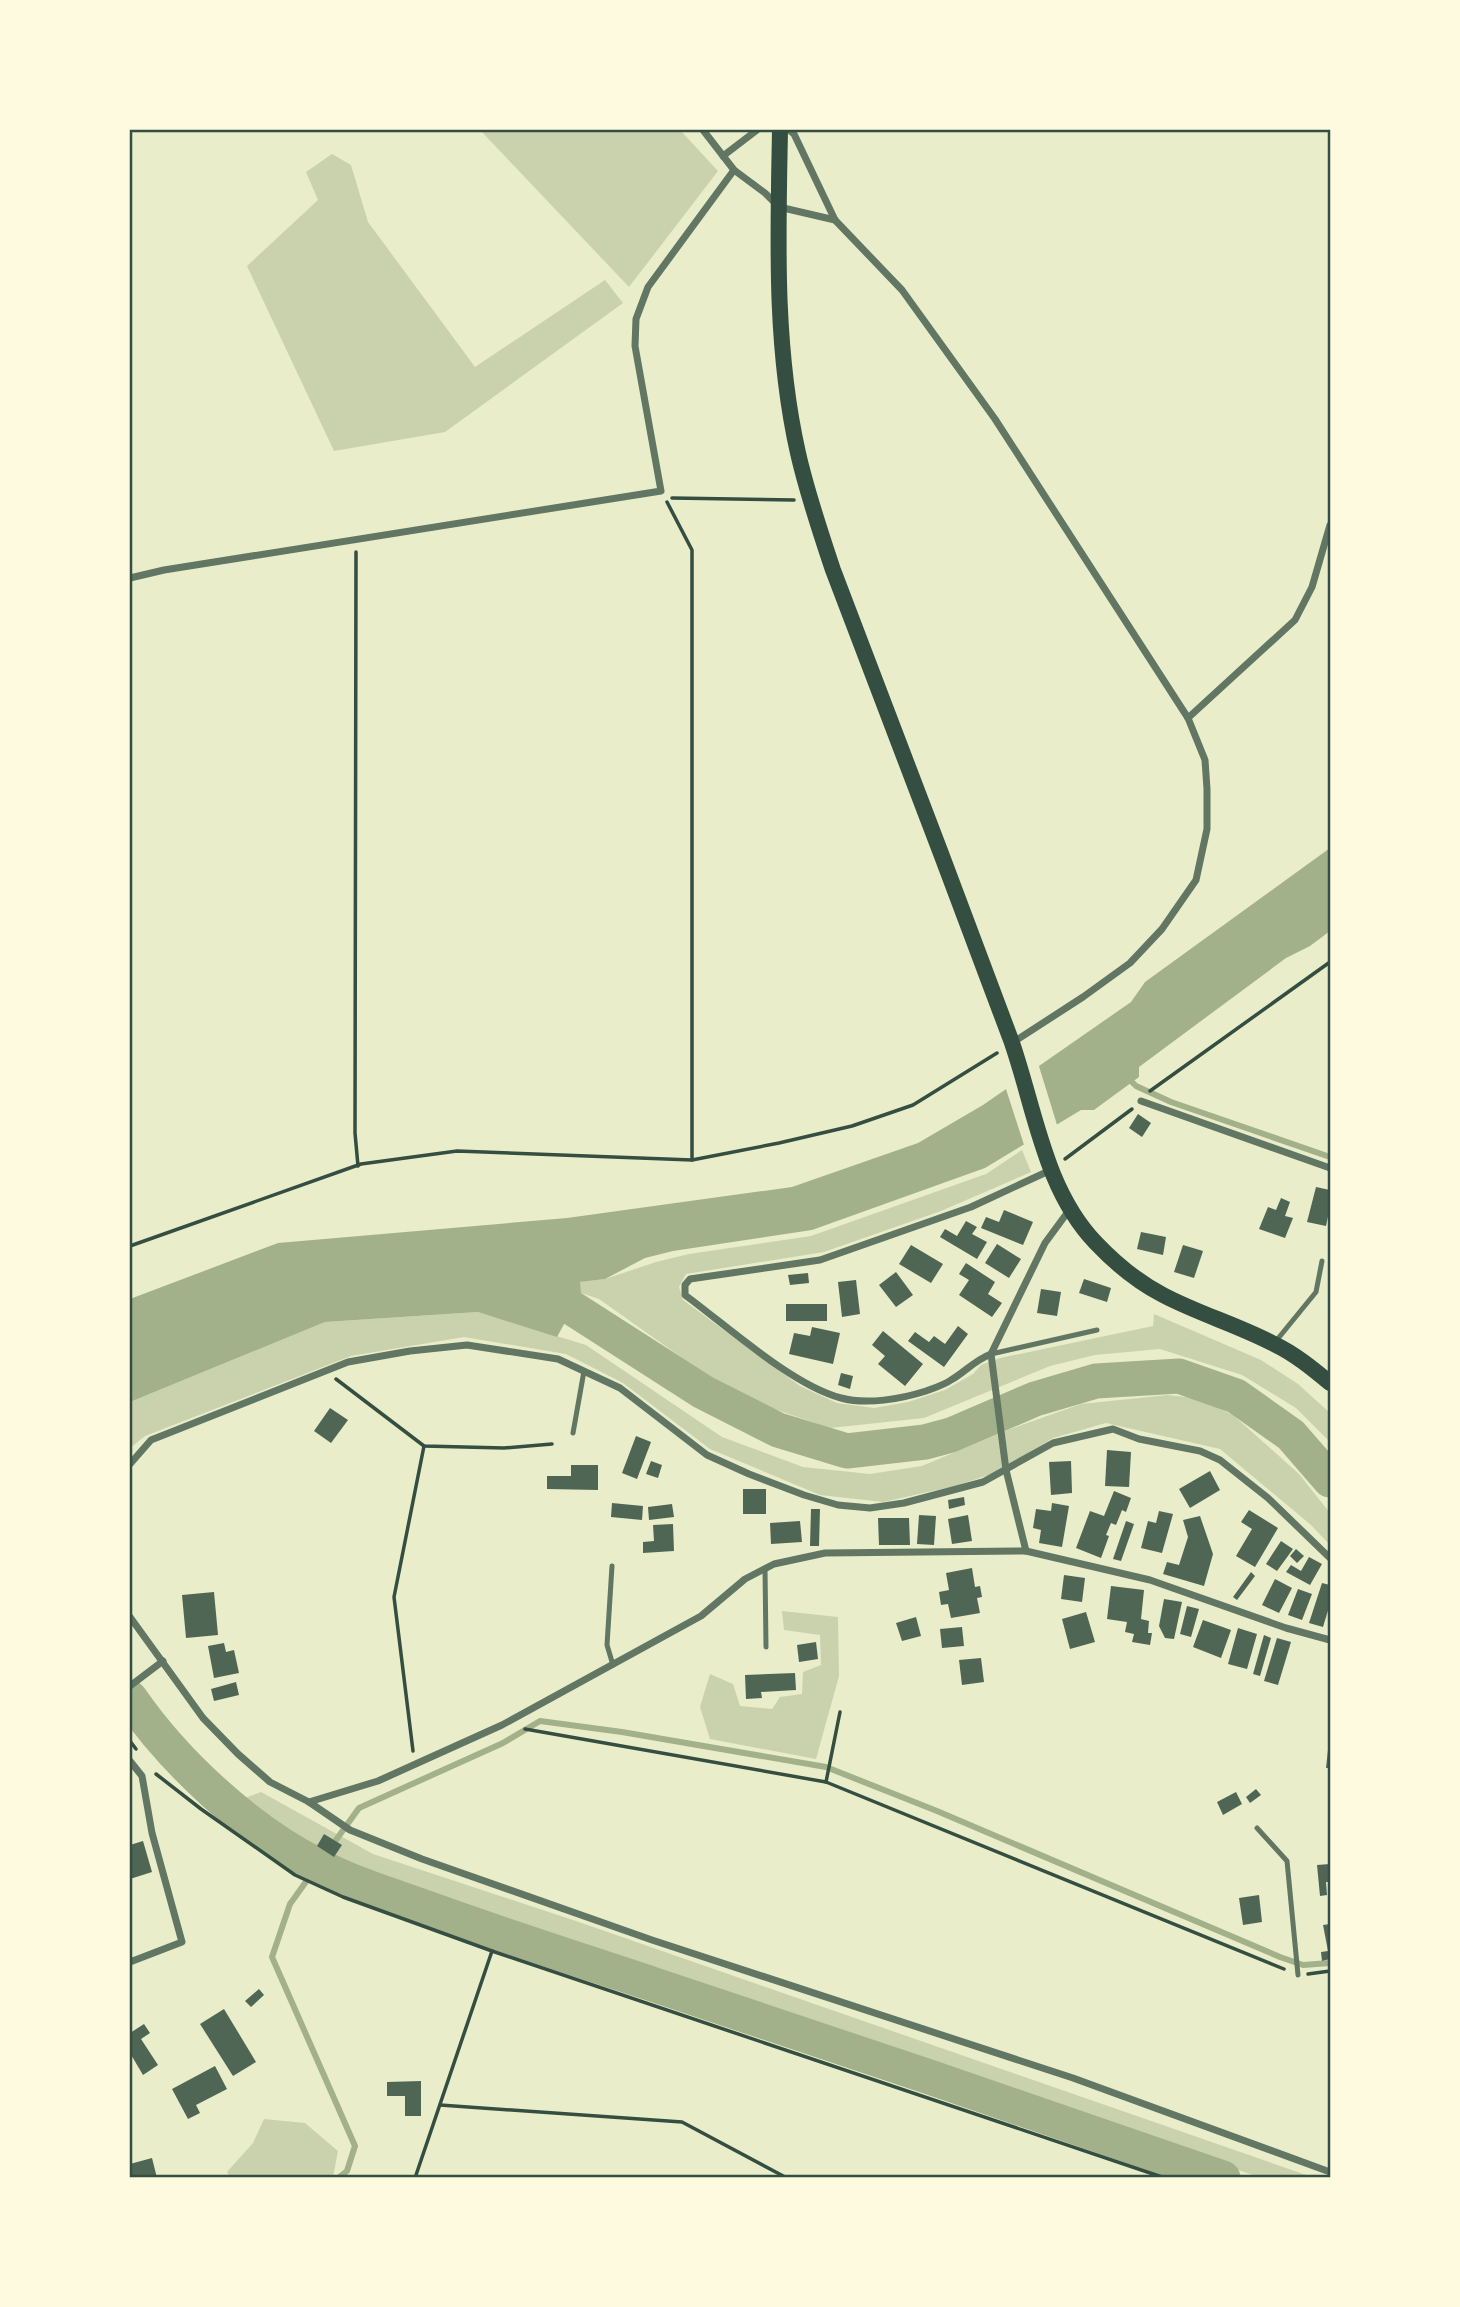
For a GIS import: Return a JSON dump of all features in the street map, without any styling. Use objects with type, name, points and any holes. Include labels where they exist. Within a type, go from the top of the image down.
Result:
[{"type":"main road","points":[[780,130],[783,346],[794,429],[810,501],[833,570],[1013,1047],[1050,1165],[1070,1209],[1096,1243],[1144,1283],[1187,1306],[1274,1343],[1331,1383]]},
{"type":"street","points":[[703,130],[734,170],[765,193],[779,208],[835,220]]},
{"type":"street","points":[[723,156],[757,130]]},
{"type":"street","points":[[789,130],[794,134],[835,220],[902,290],[995,418],[1188,718],[1205,760],[1207,829],[1196,880],[1162,929],[1130,962],[1013,1047]]},
{"type":"street","points":[[130,578],[164,570],[661,491],[635,346],[636,319],[648,287],[734,170]]},
{"type":"street","points":[[1188,718],[1295,620],[1312,587],[1331,525]]},
{"type":"street","points":[[1141,1101],[1331,1168]]},
{"type":"street","points":[[991,1357],[978,1359],[952,1380],[926,1391],[899,1398],[868,1401],[844,1399],[822,1392],[779,1366],[685,1295],[685,1285],[690,1279],[820,1260],[971,1207],[1050,1165]]},
{"type":"street","points":[[1026,1551],[1006,1469],[991,1357],[1045,1243],[1070,1209]]},
{"type":"street","points":[[130,1464],[151,1440],[348,1362],[410,1351],[467,1345],[558,1359],[620,1388],[707,1455],[804,1495],[838,1505],[870,1508],[904,1503],[983,1482],[1053,1443],[1113,1429],[1139,1438],[1200,1451],[1220,1460],[1268,1499],[1331,1558]]},
{"type":"street","points":[[309,1802],[378,1782],[502,1725],[701,1616],[745,1579],[774,1564],[825,1553],[1026,1551],[1150,1580],[1286,1628],[1331,1640]]},
{"type":"street","points":[[130,1617],[203,1718],[238,1754],[270,1782],[309,1802],[350,1830],[422,1859],[652,1940],[1073,2078],[1331,2172]]},
{"type":"street","points":[[133,1684],[163,1661]]},
{"type":"street","points":[[130,1762],[142,1776],[152,1833],[183,1942],[130,1962]]},
{"type":"lane","points":[[1274,1343],[1316,1292],[1322,1261]]},
{"type":"lane","points":[[991,1357],[1097,1330]]},
{"type":"lane","points":[[573,1433],[584,1371]]},
{"type":"lane","points":[[612,1566],[607,1645],[613,1665]]},
{"type":"lane","points":[[765,1569],[766,1647]]},
{"type":"lane","points":[[1257,1828],[1286,1861],[1298,1973]]},
{"type":"path","points":[[661,491],[671,498],[772,498],[810,501]]},
{"type":"path","points":[[661,491],[692,550],[692,1160]]},
{"type":"path","points":[[356,541],[354,890],[355,1133],[358,1166]]},
{"type":"path","points":[[1050,1165],[1141,1101],[1156,1085],[1331,962]]},
{"type":"path","points":[[130,1246],[358,1166],[457,1152],[692,1160],[779,1143],[852,1126],[913,1105],[1013,1047]]},
{"type":"path","points":[[326,1371],[424,1446],[504,1448],[552,1444]]},
{"type":"path","points":[[415,1765],[394,1597],[424,1446]]},
{"type":"path","points":[[826,1782],[841,1713]]},
{"type":"path","points":[[502,1725],[826,1782],[1298,1973],[1331,1971]]},
{"type":"path","points":[[130,1741],[137,1750]]},
{"type":"path","points":[[151,1768],[201,1810],[295,1875],[344,1897],[492,1951],[1165,2178]]},
{"type":"path","points":[[415,2178],[492,1951]]},
{"type":"path","points":[[440,2105],[682,2122],[787,2178]]},
{"type":"shaded area","points":[[480,130],[680,130],[718,171],[629,287]]},
{"type":"shaded area","points":[[332,154],[351,165],[368,222],[475,367],[605,280],[623,303],[445,432],[334,451],[247,266],[318,200],[306,172]]},
{"type":"shaded area","points":[[1330,848],[1330,931],[1310,946],[1286,958],[1139,1067],[1139,1077],[1094,1110],[1081,1110],[985,1168],[812,1230],[673,1251],[645,1258],[605,1279],[580,1282],[581,1293],[557,1337],[478,1312],[325,1322],[130,1402],[130,1299],[278,1243],[567,1218],[792,1187],[918,1143],[983,1105],[1131,1002],[1145,982]]},
{"type":"shaded area","points":[[1022,1150],[1031,1172],[941,1211],[824,1252],[686,1274],[679,1287],[683,1300],[800,1386],[837,1403],[874,1408],[908,1402],[945,1390],[973,1374],[981,1365],[1000,1358],[1153,1326],[1154,1314],[1261,1360],[1298,1384],[1330,1413],[1330,1442],[1296,1408],[1242,1375],[1160,1349],[1095,1355],[1050,1366],[924,1418],[830,1428],[771,1408],[712,1379],[599,1299],[581,1293],[579,1282],[605,1279],[656,1262],[689,1254],[811,1236],[986,1174]]},
{"type":"shaded area","points":[[478,1312],[586,1345],[722,1437],[803,1467],[870,1474],[922,1466],[1010,1429],[1081,1404],[1168,1395],[1202,1399],[1233,1415],[1299,1474],[1330,1513],[1330,1545],[1311,1525],[1220,1449],[1106,1423],[1053,1438],[998,1472],[955,1486],[883,1502],[820,1495],[710,1449],[623,1383],[566,1354],[464,1337],[351,1356],[145,1436],[130,1448],[130,1402],[325,1322]]},
{"type":"shaded area","points":[[782,1611],[838,1617],[839,1676],[816,1759],[710,1739],[700,1707],[710,1674],[733,1684],[740,1706],[772,1709],[780,1697],[802,1694],[803,1672],[821,1665],[820,1635],[784,1630]]},
{"type":"shaded area","points":[[145,1689],[178,1735],[245,1798],[261,1792],[373,1854],[576,1921],[1312,2177],[1259,2177],[338,1864],[286,1834],[203,1771],[138,1694]]},
{"type":"shaded area","points":[[264,2119],[305,2123],[338,2151],[333,2177],[230,2177],[227,2172],[253,2143]]},
{"type":"pier","points":[[1038,1063],[1058,1128],[1025,1148],[1005,1086]]},
{"type":"building","points":[[1138,1114],[1151,1123],[1142,1137],[1129,1128]]},
{"type":"building","points":[[1316,1187],[1330,1190],[1326,1226],[1307,1222]]},
{"type":"building","points":[[1281,1198],[1290,1202],[1285,1216],[1293,1218],[1285,1238],[1259,1229],[1268,1207],[1276,1210]]},
{"type":"building","points":[[1004,1210],[1033,1222],[1023,1245],[981,1228],[986,1217],[999,1222]]},
{"type":"building","points":[[966,1221],[977,1227],[972,1234],[987,1242],[977,1259],[940,1237],[945,1229],[957,1236]]},
{"type":"building","points":[[1141,1232],[1166,1237],[1163,1255],[1137,1249]]},
{"type":"building","points":[[997,1244],[1021,1259],[1009,1278],[985,1263]]},
{"type":"building","points":[[911,1245],[943,1264],[931,1283],[899,1264]]},
{"type":"building","points":[[1183,1245],[1203,1251],[1194,1278],[1174,1272]]},
{"type":"building","points":[[966,1263],[995,1282],[988,1294],[1002,1303],[992,1317],[959,1295],[969,1280],[959,1274]]},
{"type":"building","points":[[896,1272],[913,1295],[896,1307],[879,1285]]},
{"type":"building","points":[[808,1273],[809,1283],[790,1285],[788,1275]]},
{"type":"building","points":[[1084,1279],[1111,1288],[1107,1302],[1079,1293]]},
{"type":"building","points":[[856,1280],[860,1314],[842,1317],[838,1282]]},
{"type":"building","points":[[1041,1289],[1061,1292],[1057,1316],[1037,1313]]},
{"type":"building","points":[[786,1304],[827,1304],[827,1321],[786,1321]]},
{"type":"building","points":[[958,1326],[968,1334],[944,1367],[908,1341],[915,1332],[929,1342],[934,1336],[945,1344]]},
{"type":"building","points":[[812,1327],[840,1333],[833,1364],[789,1354],[794,1333],[810,1336]]},
{"type":"building","points":[[883,1331],[923,1364],[905,1386],[878,1364],[885,1356],[872,1345]]},
{"type":"building","points":[[841,1373],[853,1376],[850,1389],[838,1385]]},
{"type":"building","points":[[330,1408],[348,1420],[331,1443],[314,1431]]},
{"type":"building","points":[[636,1436],[651,1442],[637,1479],[622,1473]]},
{"type":"building","points":[[1107,1450],[1131,1452],[1129,1487],[1105,1486]]},
{"type":"building","points":[[651,1461],[662,1465],[658,1478],[646,1474]]},
{"type":"building","points":[[1071,1461],[1072,1493],[1051,1495],[1049,1462]]},
{"type":"building","points":[[571,1465],[598,1465],[598,1490],[547,1489],[547,1476],[571,1476]]},
{"type":"building","points":[[1210,1471],[1220,1490],[1190,1508],[1179,1489]]},
{"type":"building","points":[[743,1489],[766,1489],[766,1514],[743,1514]]},
{"type":"building","points":[[1114,1491],[1131,1498],[1126,1512],[1122,1510],[1116,1525],[1111,1523],[1101,1558],[1076,1548],[1090,1511],[1104,1516]]},
{"type":"building","points":[[964,1497],[965,1505],[949,1509],[948,1500]]},
{"type":"building","points":[[612,1503],[643,1506],[642,1520],[611,1517]]},
{"type":"building","points":[[1052,1503],[1069,1506],[1062,1547],[1039,1543],[1041,1530],[1033,1528],[1036,1509],[1051,1511]]},
{"type":"building","points":[[672,1504],[674,1517],[649,1520],[648,1507]]},
{"type":"building","points":[[811,1509],[820,1509],[819,1546],[810,1546]]},
{"type":"building","points":[[1249,1510],[1278,1528],[1255,1567],[1236,1556],[1252,1529],[1241,1522]]},
{"type":"building","points":[[1159,1511],[1173,1514],[1162,1553],[1141,1548],[1148,1521],[1156,1523]]},
{"type":"building","points":[[919,1515],[936,1516],[934,1545],[917,1544]]},
{"type":"building","points":[[968,1515],[972,1541],[952,1544],[948,1519]]},
{"type":"building","points":[[1200,1516],[1213,1554],[1204,1586],[1163,1574],[1167,1562],[1179,1565],[1188,1537],[1183,1520]]},
{"type":"building","points":[[878,1518],[909,1518],[910,1545],[879,1545]]},
{"type":"building","points":[[800,1521],[802,1542],[771,1544],[770,1523]]},
{"type":"building","points":[[1126,1521],[1134,1524],[1121,1561],[1113,1559]]},
{"type":"building","points":[[673,1524],[674,1551],[643,1553],[643,1542],[654,1541],[653,1525]]},
{"type":"building","points":[[1281,1541],[1293,1549],[1277,1571],[1266,1564]]},
{"type":"building","points":[[1296,1549],[1304,1556],[1297,1563],[1290,1556]]},
{"type":"building","points":[[1309,1557],[1322,1564],[1310,1585],[1286,1572],[1291,1565],[1301,1571]]},
{"type":"building","points":[[972,1568],[975,1587],[980,1586],[982,1597],[977,1598],[980,1613],[951,1618],[948,1604],[941,1605],[939,1592],[949,1590],[946,1573]]},
{"type":"building","points":[[1251,1572],[1255,1576],[1237,1600],[1233,1597]]},
{"type":"building","points":[[1064,1575],[1085,1578],[1082,1602],[1061,1599]]},
{"type":"building","points":[[1275,1579],[1292,1588],[1279,1613],[1262,1605]]},
{"type":"building","points":[[1322,1583],[1330,1585],[1330,1604],[1323,1627],[1309,1623]]},
{"type":"building","points":[[1111,1586],[1144,1590],[1141,1619],[1149,1621],[1148,1633],[1152,1633],[1150,1645],[1132,1642],[1134,1634],[1125,1632],[1127,1622],[1107,1619]]},
{"type":"building","points":[[1298,1589],[1312,1594],[1302,1620],[1288,1615]]},
{"type":"building","points":[[214,1592],[218,1635],[186,1638],[182,1595]]},
{"type":"building","points":[[1164,1599],[1182,1602],[1174,1639],[1165,1638],[1159,1626]]},
{"type":"building","points":[[1187,1606],[1199,1609],[1191,1637],[1180,1634]]},
{"type":"building","points":[[1086,1612],[1095,1642],[1070,1649],[1062,1619]]},
{"type":"building","points":[[916,1617],[921,1636],[902,1641],[896,1623]]},
{"type":"building","points":[[1203,1620],[1231,1630],[1221,1658],[1193,1647]]},
{"type":"building","points":[[962,1627],[964,1646],[942,1648],[940,1629]]},
{"type":"building","points":[[1238,1628],[1257,1634],[1247,1669],[1228,1664]]},
{"type":"building","points":[[1264,1635],[1271,1638],[1260,1676],[1253,1674]]},
{"type":"building","points":[[1277,1638],[1291,1642],[1278,1685],[1264,1681]]},
{"type":"building","points":[[816,1642],[818,1659],[799,1662],[797,1645]]},
{"type":"building","points":[[224,1643],[226,1652],[234,1650],[239,1673],[214,1678],[208,1646]]},
{"type":"building","points":[[981,1658],[984,1682],[962,1685],[959,1660]]},
{"type":"building","points":[[795,1673],[796,1690],[761,1692],[762,1698],[746,1699],[745,1675]]},
{"type":"building","points":[[236,1682],[239,1695],[214,1701],[211,1689]]},
{"type":"building","points":[[1329,1741],[1330,1768],[1326,1768]]},
{"type":"building","points":[[1256,1789],[1261,1795],[1250,1803],[1246,1797]]},
{"type":"building","points":[[1236,1792],[1242,1804],[1223,1815],[1217,1802]]},
{"type":"building","points":[[324,1834],[342,1845],[334,1857],[317,1846]]},
{"type":"building","points":[[143,1841],[152,1872],[130,1879],[130,1845]]},
{"type":"building","points":[[1330,1864],[1330,1882],[1326,1882],[1327,1895],[1320,1896],[1317,1865]]},
{"type":"building","points":[[1259,1895],[1262,1922],[1243,1925],[1239,1898]]},
{"type":"building","points":[[1330,1924],[1330,1959],[1322,1961],[1321,1952],[1328,1951],[1323,1925]]},
{"type":"building","points":[[259,1989],[264,1995],[251,2007],[245,2001]]},
{"type":"building","points":[[224,2009],[256,2062],[233,2076],[200,2024]]},
{"type":"building","points":[[144,2024],[150,2033],[141,2039],[158,2065],[143,2075],[130,2053],[130,2033]]},
{"type":"building","points":[[215,2066],[227,2089],[196,2105],[200,2113],[188,2119],[172,2089]]},
{"type":"building","points":[[421,2081],[421,2116],[405,2116],[405,2096],[387,2096],[387,2082]]},
{"type":"building","points":[[152,2158],[157,2178],[130,2178],[130,2164]]},
{"type":"waterway","points":[[1128,1078],[1136,1086],[1171,1102],[1330,1157]]},
{"type":"waterway","points":[[532,1286],[572,1308],[703,1392],[778,1430],[847,1451],[925,1442],[951,1435],[1035,1399],[1096,1381],[1179,1376],[1236,1396],[1291,1435],[1330,1480]]},
{"type":"waterway","points":[[130,1698],[168,1747],[239,1814],[292,1851],[345,1878],[483,1928],[1223,2178]]},
{"type":"waterway","points":[[338,2178],[347,2171],[355,2146],[272,1957],[290,1904],[359,1808],[503,1743],[540,1721],[622,1732],[826,1767],[937,1811],[1280,1957],[1303,1965],[1330,1963]]}]
